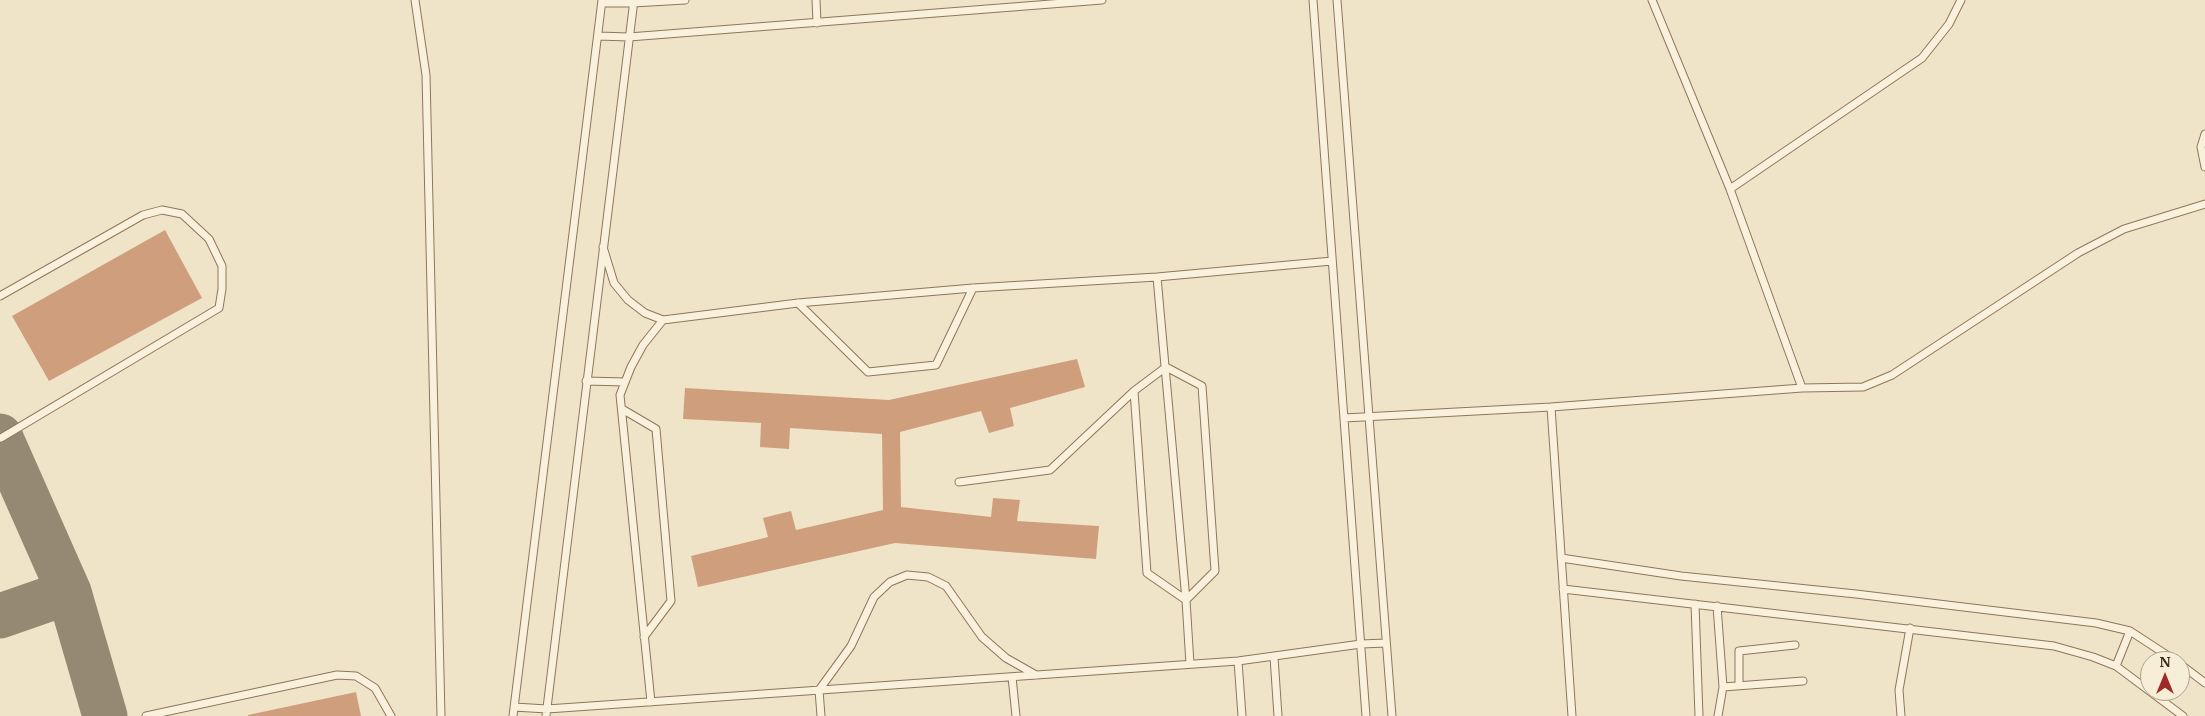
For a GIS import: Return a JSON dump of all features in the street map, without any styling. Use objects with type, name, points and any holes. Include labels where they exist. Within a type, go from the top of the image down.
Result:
[{"type":"lane","points":[[416,0],[426,75],[441,716]]},
{"type":"lane","points":[[513,716],[602,1],[685,0]]},
{"type":"lane","points":[[816,0],[817,23]]},
{"type":"lane","points":[[598,36],[629,37],[817,23],[1014,4],[1102,0]]},
{"type":"lane","points":[[1313,0],[1366,716]]},
{"type":"lane","points":[[1337,0],[1392,716]]},
{"type":"lane","points":[[1652,0],[1730,189],[1802,388]]},
{"type":"lane","points":[[1730,189],[1922,58],[1949,24],[1961,0]]},
{"type":"lane","points":[[547,712],[586,381],[634,2]]},
{"type":"lane","points":[[2205,134],[2202,147],[2205,167]]},
{"type":"lane","points":[[1344,418],[1551,407],[1802,388],[1863,387],[1892,375],[2078,253],[2124,229],[2205,204]]},
{"type":"lane","points":[[0,296],[143,215],[162,210],[182,214],[209,238],[222,266],[222,289],[219,308],[1,438]]},
{"type":"lane","points":[[603,247],[614,283],[623,294],[645,313],[663,320],[798,303],[973,288],[1157,277],[1332,261]]},
{"type":"lane","points":[[1157,277],[1190,664]]},
{"type":"lane","points":[[798,303],[868,372],[936,365],[973,288]]},
{"type":"lane","points":[[651,702],[620,395],[643,345],[663,320]]},
{"type":"lane","points":[[959,482],[1050,470],[1134,391],[1166,367]]},
{"type":"lane","points":[[1166,367],[1202,386],[1215,571],[1186,600]]},
{"type":"lane","points":[[586,381],[625,382]]},
{"type":"lane","points":[[1134,391],[1147,573],[1186,600]]},
{"type":"lane","points":[[1551,407],[1572,716]]},
{"type":"lane","points":[[622,409],[656,429],[671,601],[644,637]]},
{"type":"lane","points":[[1561,558],[1681,576],[1856,594],[2087,622],[2130,631],[2161,651]]},
{"type":"lane","points":[[821,716],[819,690],[851,646],[874,597],[890,582],[907,576],[928,577],[946,586],[982,637],[1006,658],[1036,675]]},
{"type":"lane","points":[[1563,589],[2054,646],[2093,657],[2116,666],[2183,716]]},
{"type":"lane","points":[[1695,604],[1699,716]]},
{"type":"lane","points":[[1717,606],[1723,686],[1718,716]]},
{"type":"lane","points":[[1901,716],[1899,690],[1910,628]]},
{"type":"lane","points":[[2116,666],[2130,631]]},
{"type":"lane","points":[[514,707],[547,712],[651,702],[1238,661],[1361,644],[1386,643]]},
{"type":"lane","points":[[1739,685],[1740,651],[1795,645]]},
{"type":"lane","points":[[1274,657],[1278,716]]},
{"type":"lane","points":[[1238,661],[1242,716]]},
{"type":"lane","points":[[2190,672],[2205,683]]},
{"type":"lane","points":[[146,716],[337,675],[356,676],[375,688],[391,716]]},
{"type":"lane","points":[[1012,676],[1016,716]]},
{"type":"lane","points":[[1723,686],[1803,681]]},
{"type":"building","points":[[165,230],[202,298],[49,381],[12,316]]},
{"type":"building","points":[[1077,359],[1085,387],[1010,408],[1014,426],[989,433],[981,411],[900,432],[901,507],[991,517],[993,498],[1020,500],[1017,521],[1099,526],[1096,559],[895,543],[698,587],[691,556],[768,537],[763,518],[791,511],[796,530],[883,510],[882,434],[790,428],[789,449],[760,447],[761,423],[683,419],[685,388],[889,400]]},
{"type":"building","points":[[356,692],[361,716],[248,716],[248,715]]},
{"type":"taxiway","points":[[0,436],[69,592],[105,716]]},
{"type":"taxiway","points":[[0,616],[69,592]]}]
